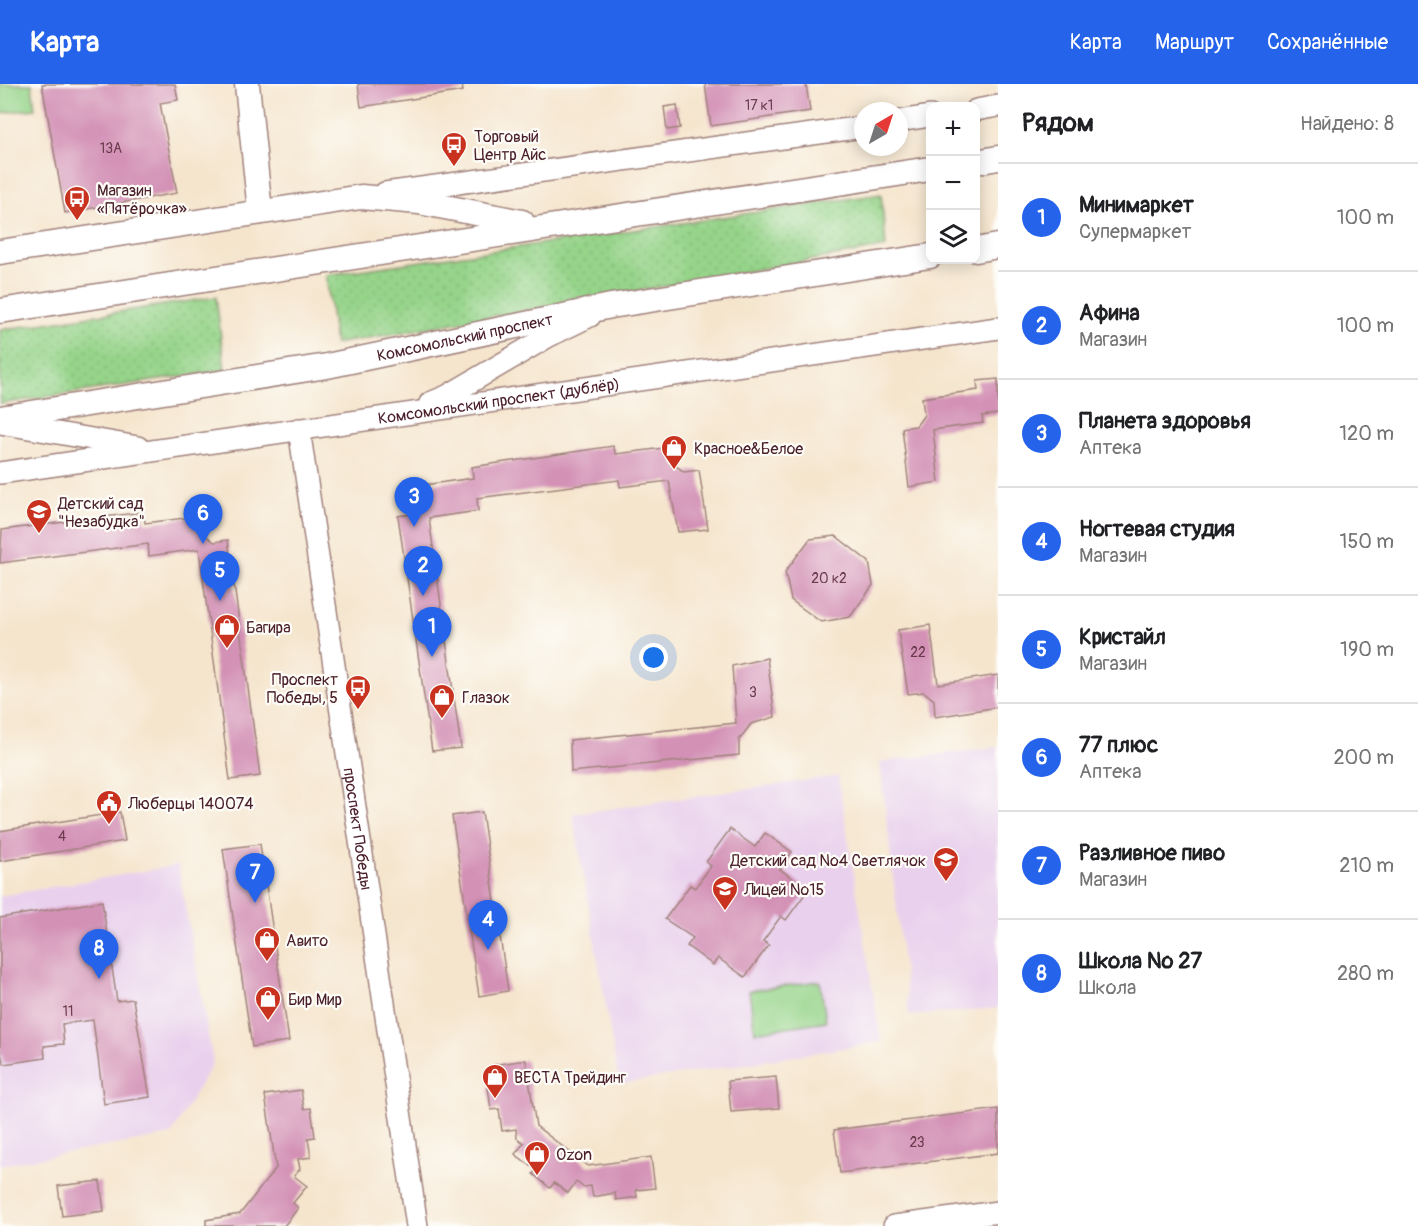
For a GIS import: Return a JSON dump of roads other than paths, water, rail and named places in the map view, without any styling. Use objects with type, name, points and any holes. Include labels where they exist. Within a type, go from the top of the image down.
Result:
[{"type":"main road","points":[[247,84],[260,212]]},
{"type":"main road","points":[[980,161],[998,158]]},
{"type":"main road","points":[[0,311],[550,225],[926,170]]},
{"type":"main road","points":[[0,252],[362,197],[419,202],[500,219],[550,225]]},
{"type":"main road","points":[[980,249],[998,246]]},
{"type":"main road","name":"Комсомольский проспект","points":[[0,420],[327,366],[612,306],[926,257]]},
{"type":"street","points":[[980,109],[998,106]]},
{"type":"street","points":[[908,120],[926,117]]},
{"type":"street","points":[[362,197],[854,128]]},
{"type":"street","points":[[405,413],[447,396],[549,336],[612,306]]},
{"type":"street","name":"Комсомольский проспект (дублёр)","points":[[0,473],[998,328]]},
{"type":"street","points":[[0,420],[156,450]]},
{"type":"street","name":"проспект Победы","points":[[298,429],[417,1226]]},
{"type":"street","points":[[894,1226],[998,1212]]},
{"type":"place","name":"Торговый Центр Айс","points":[[454,168]]},
{"type":"place","name":"Магазин «Пятёрочка»","points":[[77,222]]},
{"type":"place","name":"Красное&Белое","points":[[674,471]]},
{"type":"place","name":"Планета здоровья","points":[[414,527]]},
{"type":"place","name":"Детский сад \"Незабудка\"","points":[[39,535]]},
{"type":"place","name":"77 плюс","points":[[203,544]]},
{"type":"place","name":"Афина","points":[[423,596]]},
{"type":"place","name":"Кристайл","points":[[220,601]]},
{"type":"place","name":"Багира","points":[[227,650]]},
{"type":"place","name":"Минимаркет","points":[[432,657]]},
{"type":"place","name":"Проспект Победы, 5","points":[[358,711]]},
{"type":"place","name":"Глазок","points":[[442,720]]},
{"type":"place","name":"Люберцы 140074","points":[[109,826]]},
{"type":"place","name":"Детский сад №4 Светлячок","points":[[946,883]]},
{"type":"place","name":"Разливное пиво","points":[[255,903]]},
{"type":"place","name":"Лицей №15","points":[[725,912]]},
{"type":"place","name":"Ногтевая студия","points":[[488,950]]},
{"type":"place","name":"Авито","points":[[267,963]]},
{"type":"place","name":"Школа № 27","points":[[99,979]]},
{"type":"place","name":"Бир Мир","points":[[268,1022]]},
{"type":"place","name":"ВЕСТА Трейдинг","points":[[495,1100]]},
{"type":"place","name":"Ozon","points":[[537,1177]]}]
